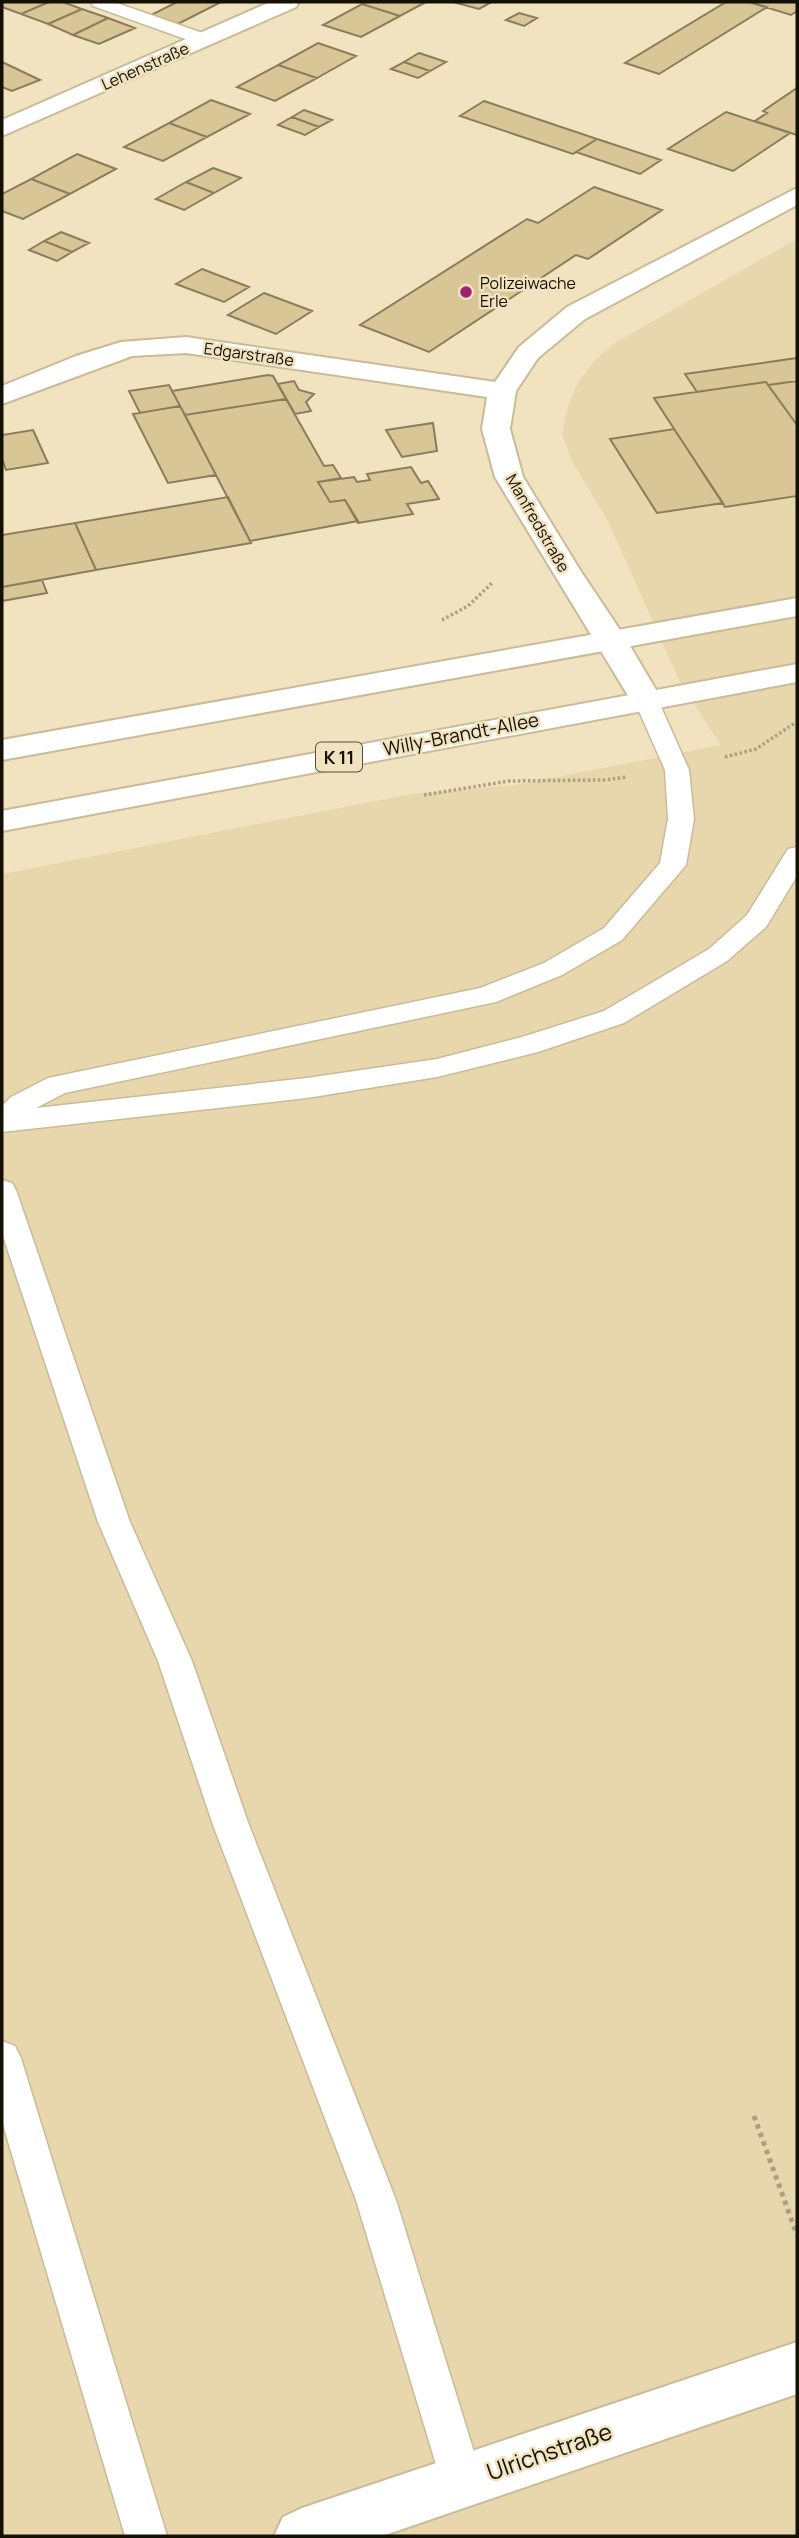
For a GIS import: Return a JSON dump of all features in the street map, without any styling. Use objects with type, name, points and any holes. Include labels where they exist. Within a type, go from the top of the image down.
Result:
[{"type":"street","name":"Lehenstraße","points":[[6,123],[205,40],[288,2]]},
{"type":"street","name":"Manfredstraße","points":[[646,700],[611,639],[565,570],[509,477],[496,429],[502,391],[528,353],[576,313],[797,195]]},
{"type":"street","name":"Edgarstraße","points":[[2,396],[85,362],[130,348],[186,345],[502,391]]},
{"type":"street","points":[[2,750],[797,607]]},
{"type":"street","name":"Willy-Brandt-Allee","points":[[2,821],[797,673]]},
{"type":"street","name":"Ulrichstraße","points":[[302,2536],[797,2368]]},
{"type":"lane","points":[[99,2],[205,40]]},
{"type":"lane","points":[[2,1122],[21,1104],[58,1085],[486,996],[553,969],[613,934],[673,866],[681,819],[677,770],[646,700]]},
{"type":"lane","points":[[2,1122],[307,1088],[437,1068],[528,1045],[614,1017],[718,954],[757,922],[797,855]]},
{"type":"lane","points":[[2,1190],[114,1522],[174,1661],[231,1825],[376,2200],[462,2481]]},
{"type":"lane","points":[[2,2058],[146,2536]]},
{"type":"path","points":[[417,796],[509,781],[605,780],[677,770],[756,749],[797,721]]},
{"type":"path","points":[[754,2116],[797,2235]]},
{"type":"shaded area","points":[[797,239],[797,2536],[2,2536],[2,874],[411,794],[516,785],[721,745],[680,682],[608,521],[572,461],[562,434],[567,409],[576,386],[592,363],[615,343]]},
{"type":"building","points":[[2,2],[49,2],[21,14],[2,7]]},
{"type":"building","points":[[49,2],[63,2],[82,9],[48,24],[21,14]]},
{"type":"building","points":[[177,2],[221,2],[178,24],[151,15]]},
{"type":"building","points":[[426,2],[400,16],[362,4]]},
{"type":"building","points":[[453,2],[485,2],[490,3],[479,9]]},
{"type":"building","points":[[726,2],[749,2],[767,7],[659,74],[625,63]]},
{"type":"building","points":[[749,2],[797,2],[797,11],[791,15]]},
{"type":"building","points":[[362,4],[400,16],[361,37],[323,25]]},
{"type":"building","points":[[82,9],[108,18],[73,35],[48,24]]},
{"type":"building","points":[[519,13],[537,18],[524,26],[506,20]]},
{"type":"building","points":[[108,18],[135,28],[99,44],[73,35]]},
{"type":"building","points":[[318,43],[356,56],[317,78],[278,65]]},
{"type":"building","points":[[419,53],[446,62],[430,71],[404,62]]},
{"type":"building","points":[[2,62],[40,80],[12,91],[2,87]]},
{"type":"building","points":[[404,62],[430,71],[418,78],[391,69]]},
{"type":"building","points":[[278,65],[317,78],[275,101],[237,87]]},
{"type":"building","points":[[797,88],[797,135],[755,121],[767,113],[763,111]]},
{"type":"building","points":[[211,100],[250,114],[207,137],[169,123]]},
{"type":"building","points":[[484,101],[597,139],[573,154],[460,116]]},
{"type":"building","points":[[304,110],[332,120],[319,127],[292,117]]},
{"type":"building","points":[[726,112],[790,133],[733,171],[668,149]]},
{"type":"building","points":[[292,117],[319,127],[305,135],[278,125]]},
{"type":"building","points":[[169,123],[207,137],[163,161],[124,147]]},
{"type":"building","points":[[597,139],[661,160],[640,174],[576,152]]},
{"type":"building","points":[[77,154],[116,169],[70,194],[31,179]]},
{"type":"building","points":[[213,168],[241,178],[214,193],[186,182]]},
{"type":"building","points":[[31,179],[70,194],[23,219],[2,211],[2,194]]},
{"type":"building","points":[[186,182],[214,193],[184,210],[156,199]]},
{"type":"building","name":"Polizeiwache Erle","points":[[594,187],[662,210],[588,259],[576,255],[429,352],[360,325],[527,219],[538,223]]},
{"type":"building","points":[[61,232],[89,243],[72,252],[44,241]]},
{"type":"building","points":[[44,241],[72,252],[57,261],[29,250]]},
{"type":"building","points":[[202,269],[249,287],[224,302],[176,284]]},
{"type":"building","points":[[264,293],[312,311],[276,334],[228,315]]},
{"type":"building","points":[[797,358],[797,381],[768,385],[766,382],[697,392],[685,374]]},
{"type":"building","points":[[273,376],[286,399],[185,415],[172,391]]},
{"type":"building","points":[[294,381],[299,390],[314,394],[306,402],[311,411],[295,414],[278,384]]},
{"type":"building","points":[[797,381],[797,425],[768,385]]},
{"type":"building","points":[[766,382],[797,425],[797,496],[725,507],[654,398]]},
{"type":"building","points":[[169,385],[180,406],[140,413],[129,391]]},
{"type":"building","points":[[286,399],[324,466],[333,465],[341,478],[318,482],[330,502],[345,500],[358,521],[250,541],[185,415]]},
{"type":"building","points":[[180,406],[216,475],[168,483],[133,414]]},
{"type":"building","points":[[433,423],[437,451],[402,457],[386,430]]},
{"type":"building","points":[[674,429],[723,503],[657,513],[610,439]]},
{"type":"building","points":[[33,430],[48,463],[6,470],[2,459],[2,435]]},
{"type":"building","points":[[411,467],[421,483],[428,481],[439,499],[407,504],[413,514],[358,523],[345,500],[330,502],[318,482],[354,477],[357,482],[370,480],[367,474]]},
{"type":"building","points":[[228,497],[251,543],[96,570],[75,523]]},
{"type":"building","points":[[75,523],[96,570],[2,587],[2,535]]},
{"type":"building","points":[[42,580],[47,593],[2,601],[2,587]]},
{"type":"place","name":"Polizeiwache Erle","points":[[466,292]]}]
